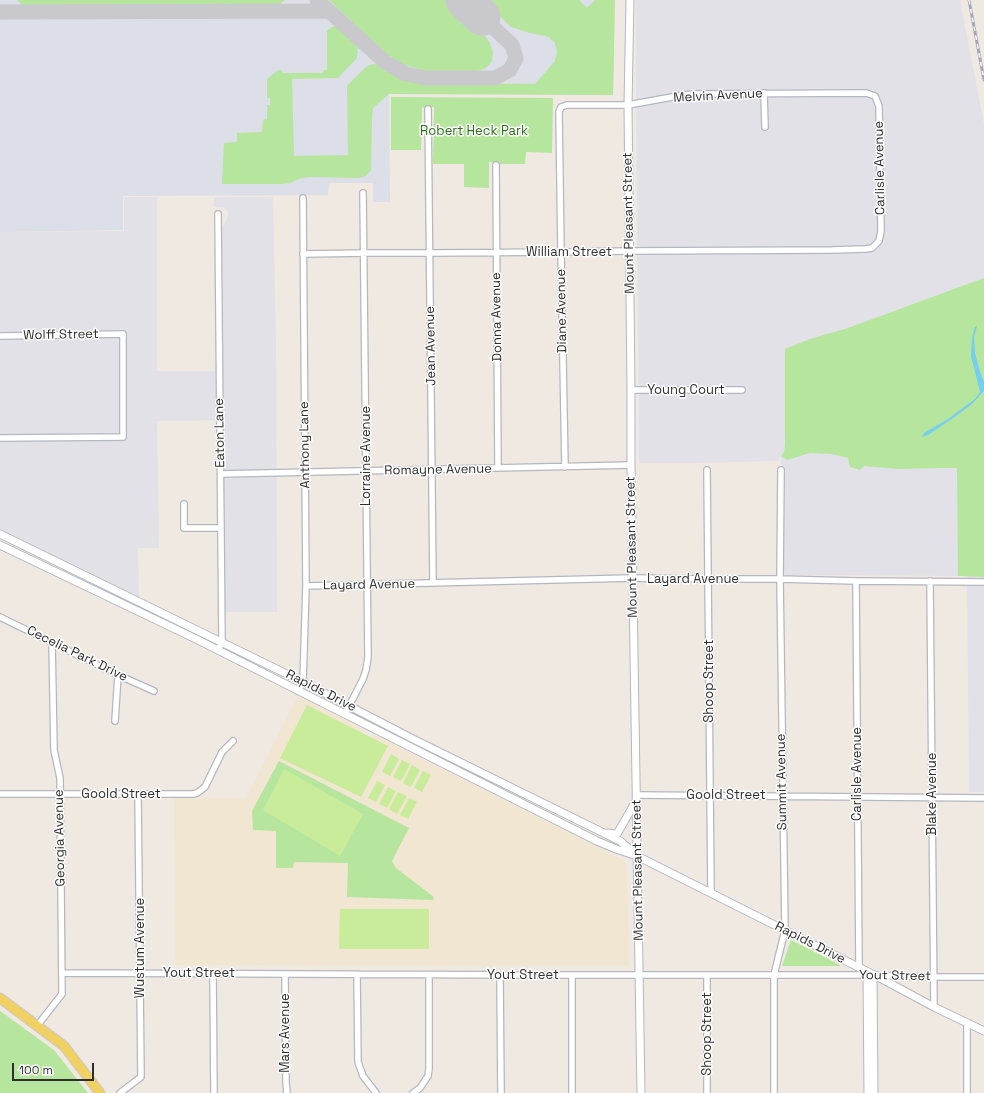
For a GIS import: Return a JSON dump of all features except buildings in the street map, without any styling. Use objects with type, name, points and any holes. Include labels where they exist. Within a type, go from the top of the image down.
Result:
[{"type":"main road","points":[[0,998],[64,1046],[100,1093]]},
{"type":"street","name":"Mount Pleasant Street","points":[[630,0],[628,105],[632,578],[641,1093]]},
{"type":"street","name":"Melvin Avenue","points":[[561,107],[567,105],[628,105],[695,94],[866,93],[875,96]]},
{"type":"street","points":[[764,94],[765,127]]},
{"type":"street","name":"Carlisle Avenue","points":[[875,96],[879,106],[881,230],[879,241]]},
{"type":"street","name":"Diane Avenue","points":[[561,107],[559,112],[565,467]]},
{"type":"street","name":"Jean Avenue","points":[[428,109],[433,583]]},
{"type":"street","name":"Donna Avenue","points":[[496,165],[498,468]]},
{"type":"street","name":"Lorraine Avenue","points":[[345,714],[364,679],[367,665],[363,193]]},
{"type":"street","name":"Anthony Lane","points":[[298,691],[303,682],[306,586],[303,198]]},
{"type":"street","name":"Eaton Lane","points":[[218,214],[222,642],[218,650]]},
{"type":"street","name":"William Street","points":[[303,254],[865,250],[872,248],[879,241]]},
{"type":"street","name":"Wolff Street","points":[[0,336],[123,334],[123,437],[0,438]]},
{"type":"street","name":"Young Court","points":[[631,390],[742,390]]},
{"type":"street","name":"Romayne Avenue","points":[[221,474],[631,465]]},
{"type":"street","name":"Shoop Street","points":[[707,470],[711,893]]},
{"type":"street","name":"Summit Avenue","points":[[774,1093],[774,975],[785,930],[780,579],[781,470]]},
{"type":"street","points":[[184,504],[184,528],[221,528]]},
{"type":"street","name":"Rapids Drive","points":[[0,534],[303,682],[433,749],[620,841],[630,848],[637,856]]},
{"type":"street","points":[[12,551],[17,542]]},
{"type":"street","name":"Rapids Drive","points":[[0,545],[218,650],[597,841],[637,856],[984,1031]]},
{"type":"street","points":[[30,559],[34,551]]},
{"type":"street","points":[[62,575],[66,566]]},
{"type":"street","name":"Layard Avenue","points":[[306,586],[632,578],[984,582]]},
{"type":"street","name":"Carlisle Avenue","points":[[856,581],[859,968]]},
{"type":"street","name":"Blake Avenue","points":[[930,581],[934,1007]]},
{"type":"street","points":[[104,595],[108,587]]},
{"type":"street","points":[[150,617],[153,609]]},
{"type":"street","name":"Cecelia Park Drive","points":[[0,617],[154,691]]},
{"type":"street","name":"Georgia Avenue","points":[[37,1026],[62,994],[60,778],[54,750],[52,642]]},
{"type":"street","points":[[115,721],[118,674]]},
{"type":"street","name":"Goold Street","points":[[0,794],[193,794],[205,787],[222,752],[233,741]]},
{"type":"street","name":"Wustum Avenue","points":[[120,1093],[141,1077],[138,794]]},
{"type":"street","name":"Goold Street","points":[[636,798],[710,795],[984,798]]},
{"type":"street","points":[[601,832],[617,834],[636,798]]},
{"type":"street","name":"Yout Street","points":[[62,973],[707,976],[869,974],[934,977],[984,977]]},
{"type":"street","points":[[213,973],[214,1093]]},
{"type":"street","name":"Mars Avenue","points":[[285,974],[286,1083],[288,1093]]},
{"type":"street","points":[[357,974],[358,1062],[363,1076],[376,1093]]},
{"type":"street","points":[[868,1093],[869,974]]},
{"type":"street","points":[[869,974],[874,1093]]},
{"type":"street","points":[[413,1093],[420,1088],[428,1076],[430,1069],[429,975]]},
{"type":"street","points":[[500,975],[501,1093]]},
{"type":"street","points":[[572,975],[572,1093]]},
{"type":"street","name":"Shoop Street","points":[[707,976],[707,1093]]},
{"type":"street","points":[[967,1023],[967,1093]]},
{"type":"shaded area","points":[[0,0],[615,0],[613,95],[389,94],[390,202],[373,202],[373,183],[329,183],[328,195],[123,196],[123,230],[0,232]]},
{"type":"shaded area","points":[[636,0],[960,0],[984,124],[984,792],[969,792],[967,576],[786,575],[783,572],[781,457],[778,461],[639,463]]},
{"type":"shaded area","points":[[124,197],[157,197],[157,371],[222,371],[221,229],[227,219],[228,214],[227,210],[223,207],[214,207],[214,197],[273,197],[276,337],[277,612],[224,612],[223,420],[157,421],[159,548],[138,548],[139,598],[0,531],[0,232],[124,231]]},
{"type":"shaded area","points":[[298,696],[359,727],[363,733],[371,736],[377,736],[625,861],[627,866],[629,966],[175,965],[174,798],[246,798]]},
{"type":"green space","points":[[17,0],[285,0],[274,8],[30,7],[23,5]]},
{"type":"green space","points":[[329,0],[447,0],[486,37],[493,52],[492,61],[486,68],[477,71],[426,71],[404,65],[385,53]]},
{"type":"green space","points":[[483,0],[579,0],[587,8],[595,0],[615,0],[613,95],[389,94],[373,108],[371,170],[366,176],[359,178],[311,177],[301,178],[290,183],[282,184],[222,184],[224,143],[237,142],[237,133],[262,132],[263,120],[267,119],[267,105],[270,105],[270,98],[267,98],[267,79],[278,70],[282,70],[282,73],[323,73],[323,70],[327,70],[327,31],[333,26],[339,27],[358,47],[357,58],[338,78],[292,79],[294,156],[348,155],[347,86],[369,65],[379,65],[390,73],[401,78],[420,83],[535,84],[555,61],[557,52],[555,43],[546,36],[511,27]]},
{"type":"green space","name":"Robert Heck Park","points":[[391,97],[553,98],[552,153],[526,152],[525,164],[500,164],[489,162],[489,188],[464,187],[464,164],[433,164],[434,107],[422,108],[421,150],[391,150]]},
{"type":"green space","points":[[984,278],[984,577],[958,576],[957,468],[897,469],[864,466],[860,470],[850,467],[848,458],[832,454],[810,453],[787,460],[781,456],[784,452],[785,445],[785,349],[810,339],[848,328]]},
{"type":"green space","points":[[307,705],[388,746],[361,797],[280,758]]},
{"type":"green space","points":[[391,754],[399,759],[390,776],[382,772]]},
{"type":"green space","points":[[402,760],[410,764],[401,781],[393,777]]},
{"type":"green space","points":[[279,761],[409,828],[392,861],[396,868],[434,897],[433,900],[347,897],[348,863],[294,862],[293,868],[276,868],[276,831],[253,830],[252,811]]},
{"type":"green space","points":[[412,765],[420,770],[411,787],[403,783]]},
{"type":"green space","points":[[284,769],[363,814],[340,856],[263,810]]},
{"type":"green space","points":[[423,771],[431,775],[422,792],[414,788]]},
{"type":"green space","points":[[377,781],[385,785],[376,802],[368,798]]},
{"type":"green space","points":[[388,787],[396,791],[387,808],[379,804]]},
{"type":"green space","points":[[398,792],[407,796],[397,814],[389,809]]},
{"type":"green space","points":[[409,798],[417,802],[408,819],[400,815]]},
{"type":"green space","points":[[340,909],[429,909],[429,949],[339,949]]},
{"type":"green space","points":[[791,940],[840,965],[840,966],[782,966]]},
{"type":"green space","points":[[0,1011],[54,1050],[88,1093],[0,1093]]},
{"type":"water","points":[[977,326],[974,337],[975,353],[984,382],[984,391],[972,404],[956,416],[928,435],[922,437],[924,433],[948,419],[975,399],[980,392],[971,356],[972,338],[975,327]]},
{"type":"taxiway","points":[[317,0],[385,62],[406,74],[426,78],[495,78],[510,70],[516,58],[512,45],[482,17]]},
{"type":"taxiway","points":[[0,12],[329,11]]},
{"type":"runway","points":[[464,0],[482,17]]},
{"type":"railway","points":[[969,0],[984,80]]}]
